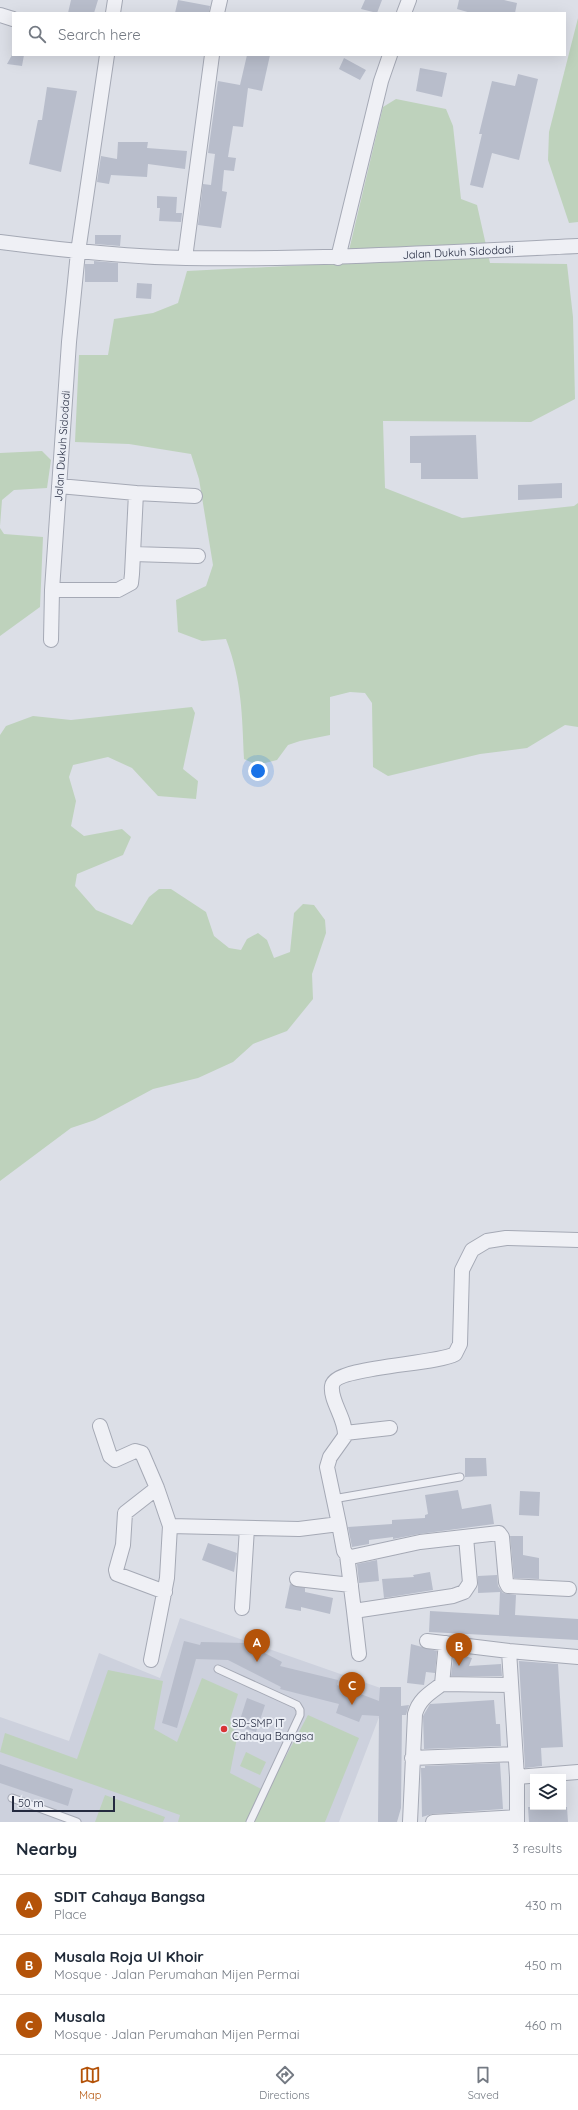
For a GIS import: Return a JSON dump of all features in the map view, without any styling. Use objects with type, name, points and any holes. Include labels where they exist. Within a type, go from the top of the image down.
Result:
[{"type":"street","points":[[113,12],[115,0]]},
{"type":"street","points":[[217,12],[220,0]]},
{"type":"street","points":[[404,12],[409,0]]},
{"type":"street","points":[[0,16],[12,19]]},
{"type":"street","name":"Jalan Dukuh Sidodadi","points":[[51,640],[52,590],[59,486],[78,252],[107,56]]},
{"type":"street","points":[[185,258],[212,56]]},
{"type":"street","points":[[338,258],[381,81],[390,56]]},
{"type":"street","name":"Jalan Dukuh Sidodadi","points":[[0,242],[78,252],[185,258],[338,258],[578,246]]},
{"type":"street","points":[[59,486],[136,493],[195,496]]},
{"type":"street","points":[[52,590],[118,590],[124,588],[130,583],[136,493]]},
{"type":"street","points":[[133,554],[198,556]]},
{"type":"street","points":[[359,1654],[347,1556],[344,1551],[327,1467],[330,1457],[345,1433],[342,1417],[332,1392],[332,1384],[336,1379],[354,1372],[440,1359],[452,1356],[458,1351],[461,1325],[462,1270],[467,1256],[476,1246],[486,1241],[506,1238],[578,1240]]},
{"type":"street","points":[[100,1426],[110,1456],[115,1460],[136,1451],[142,1453],[157,1488],[170,1526],[165,1592],[151,1660]]},
{"type":"street","points":[[345,1433],[390,1428]]},
{"type":"street","points":[[157,1488],[125,1513],[123,1545],[116,1570],[117,1574],[165,1592]]},
{"type":"street","points":[[170,1526],[299,1528],[339,1524]]},
{"type":"street","points":[[242,1608],[247,1528]]},
{"type":"street","points":[[347,1556],[351,1557],[437,1539],[499,1533],[502,1537],[506,1582],[508,1586],[569,1589]]},
{"type":"street","points":[[354,1611],[431,1600],[464,1592],[470,1580],[466,1537]]},
{"type":"street","points":[[297,1578],[351,1584]]},
{"type":"street","points":[[427,1641],[509,1651],[578,1657]]},
{"type":"street","points":[[442,1684],[446,1643]]},
{"type":"street","points":[[433,1822],[517,1820],[517,1777],[509,1651]]},
{"type":"street","points":[[410,1822],[412,1758],[417,1705],[427,1694],[442,1684],[511,1684]]},
{"type":"street","points":[[412,1758],[515,1754]]},
{"type":"street","points":[[517,1777],[578,1772]]},
{"type":"lane","points":[[333,1500],[460,1477]]},
{"type":"lane","points":[[218,1668],[297,1705],[300,1710],[300,1715],[250,1822]]},
{"type":"lane","points":[[12,1798],[77,1822]]},
{"type":"shaded area","name":"SD-SMP IT Cahaya Bangsa","points":[[180,1618],[389,1691],[339,1822],[0,1822],[0,1717],[69,1741],[99,1653],[160,1678]]},
{"type":"green space","points":[[578,18],[578,222],[569,223],[548,160],[549,132]]},
{"type":"green space","points":[[396,99],[446,109],[453,126],[461,199],[477,205],[490,263],[567,264],[573,317],[575,399],[531,422],[383,421],[385,488],[462,518],[574,506],[578,503],[578,727],[565,725],[527,748],[480,754],[388,776],[373,767],[372,703],[365,693],[350,692],[330,697],[330,735],[288,745],[277,760],[257,765],[244,759],[242,712],[238,684],[226,639],[202,641],[178,632],[176,600],[206,586],[213,565],[199,479],[191,454],[129,444],[75,442],[79,355],[108,355],[114,319],[153,313],[178,303],[187,271],[346,263],[383,107]]},
{"type":"green space","points":[[42,451],[51,460],[47,488],[14,490],[2,500],[0,526],[0,453]]},
{"type":"green space","points":[[0,528],[4,534],[43,537],[40,607],[0,636]]},
{"type":"green space","points":[[192,707],[195,713],[183,769],[198,781],[196,799],[158,796],[132,768],[108,757],[73,765],[69,777],[76,801],[71,826],[84,836],[122,829],[131,837],[123,855],[77,874],[75,886],[96,910],[132,925],[149,897],[159,889],[171,889],[206,912],[214,936],[229,948],[241,950],[247,939],[258,933],[267,940],[274,958],[290,952],[294,913],[303,904],[314,905],[325,920],[326,933],[312,974],[313,999],[287,1031],[253,1044],[233,1062],[198,1078],[153,1089],[95,1120],[71,1128],[0,1181],[0,735],[6,726],[33,716],[71,720]]},
{"type":"green space","points":[[108,1670],[163,1681],[154,1729],[177,1742],[202,1678],[238,1694],[230,1720],[237,1738],[230,1773],[267,1792],[308,1715],[359,1738],[325,1822],[178,1822],[180,1815],[0,1752],[5,1733],[77,1759]]},
{"type":"green space","points":[[246,1752],[266,1762],[260,1775],[240,1766]]},
{"type":"green space","points":[[105,1795],[165,1817],[163,1822],[95,1822]]},
{"type":"building","points":[[71,0],[98,0],[94,12],[68,12]]},
{"type":"building","points":[[178,0],[210,6],[209,12],[175,12]]},
{"type":"building","points":[[365,0],[382,0],[377,12],[361,9]]},
{"type":"building","points":[[459,0],[504,0],[517,3],[515,12],[468,12],[457,9]]},
{"type":"building","points":[[12,55],[24,56],[22,66],[7,64]]},
{"type":"building","points":[[247,56],[270,56],[262,91],[248,88],[243,127],[233,126],[228,157],[236,158],[234,171],[224,170],[222,191],[227,192],[221,228],[198,225],[203,184],[211,185],[215,154],[208,153],[218,81],[240,85]]},
{"type":"building","points":[[344,58],[366,70],[360,80],[339,69]]},
{"type":"building","points":[[420,68],[447,73],[442,97],[416,91]]},
{"type":"building","points":[[518,74],[538,79],[519,160],[492,153],[483,188],[470,185],[482,134],[479,134],[492,81],[515,86]]},
{"type":"building","points":[[47,87],[77,91],[61,172],[29,164],[38,120],[42,120]]},
{"type":"building","points":[[118,142],[148,142],[147,148],[187,151],[185,169],[148,164],[147,177],[111,175],[109,184],[97,182],[101,156],[117,159]]},
{"type":"building","points":[[157,196],[177,197],[176,213],[182,213],[181,222],[159,221],[160,208],[157,208]]},
{"type":"building","points":[[95,235],[121,235],[120,246],[95,244]]},
{"type":"building","points":[[94,261],[118,263],[118,282],[85,282],[85,264],[94,264]]},
{"type":"building","points":[[137,283],[152,284],[151,299],[136,298]]},
{"type":"building","points":[[476,435],[478,479],[421,479],[421,463],[410,463],[410,436]]},
{"type":"building","points":[[562,483],[562,498],[518,500],[518,485]]},
{"type":"building","points":[[465,1458],[486,1458],[487,1476],[465,1477]]},
{"type":"building","points":[[458,1490],[462,1509],[491,1504],[494,1524],[393,1539],[393,1537],[369,1540],[369,1544],[352,1547],[348,1527],[392,1524],[392,1520],[425,1518],[425,1515],[428,1514],[425,1495]]},
{"type":"building","points":[[520,1491],[540,1492],[539,1516],[519,1515]]},
{"type":"building","points":[[510,1536],[523,1536],[523,1555],[539,1558],[539,1579],[514,1578]]},
{"type":"building","points":[[208,1543],[237,1553],[234,1572],[202,1560]]},
{"type":"building","points":[[377,1560],[379,1581],[359,1583],[357,1564]]},
{"type":"building","points":[[430,1572],[433,1590],[384,1598],[382,1579],[414,1577],[413,1575]]},
{"type":"building","points":[[497,1575],[498,1586],[503,1593],[516,1595],[515,1615],[578,1619],[578,1640],[429,1632],[430,1611],[499,1615],[500,1592],[478,1593],[478,1576]]},
{"type":"building","points":[[290,1584],[305,1588],[305,1592],[333,1598],[330,1614],[301,1607],[301,1611],[285,1608]]},
{"type":"building","points":[[184,1641],[200,1645],[201,1642],[245,1643],[282,1662],[280,1666],[338,1680],[337,1685],[379,1701],[380,1687],[401,1687],[401,1706],[409,1705],[406,1715],[402,1715],[401,1808],[397,1822],[378,1822],[379,1716],[362,1715],[359,1722],[336,1713],[339,1704],[280,1689],[281,1687],[228,1660],[196,1659],[177,1728],[162,1723]]},
{"type":"building","points":[[411,1644],[437,1651],[435,1673],[426,1672],[424,1685],[407,1683]]},
{"type":"building","points":[[454,1653],[472,1658],[469,1666],[501,1664],[502,1676],[451,1676]]},
{"type":"building","points":[[519,1661],[558,1664],[563,1747],[541,1748],[542,1766],[525,1768]]},
{"type":"building","points":[[247,1698],[265,1705],[256,1732],[238,1726]]},
{"type":"building","points":[[494,1700],[496,1724],[500,1724],[501,1746],[424,1749],[423,1716],[430,1704]]},
{"type":"building","points":[[500,1763],[503,1809],[432,1814],[422,1817],[421,1768],[425,1768],[425,1766]]},
{"type":"building","points":[[0,1764],[73,1789],[68,1806],[0,1783]]},
{"type":"building","points":[[528,1807],[530,1807],[530,1810],[566,1810],[567,1807],[568,1822],[529,1822]]},
{"type":"place","name":"SDIT Cahaya Bangsa","points":[[257,1662]]},
{"type":"place","name":"Musala Roja Ul Khoir","points":[[459,1666]]},
{"type":"place","name":"Musala","points":[[352,1705]]},
{"type":"place","name":"SD-SMP IT Cahaya Bangsa","points":[[224,1729]]}]
